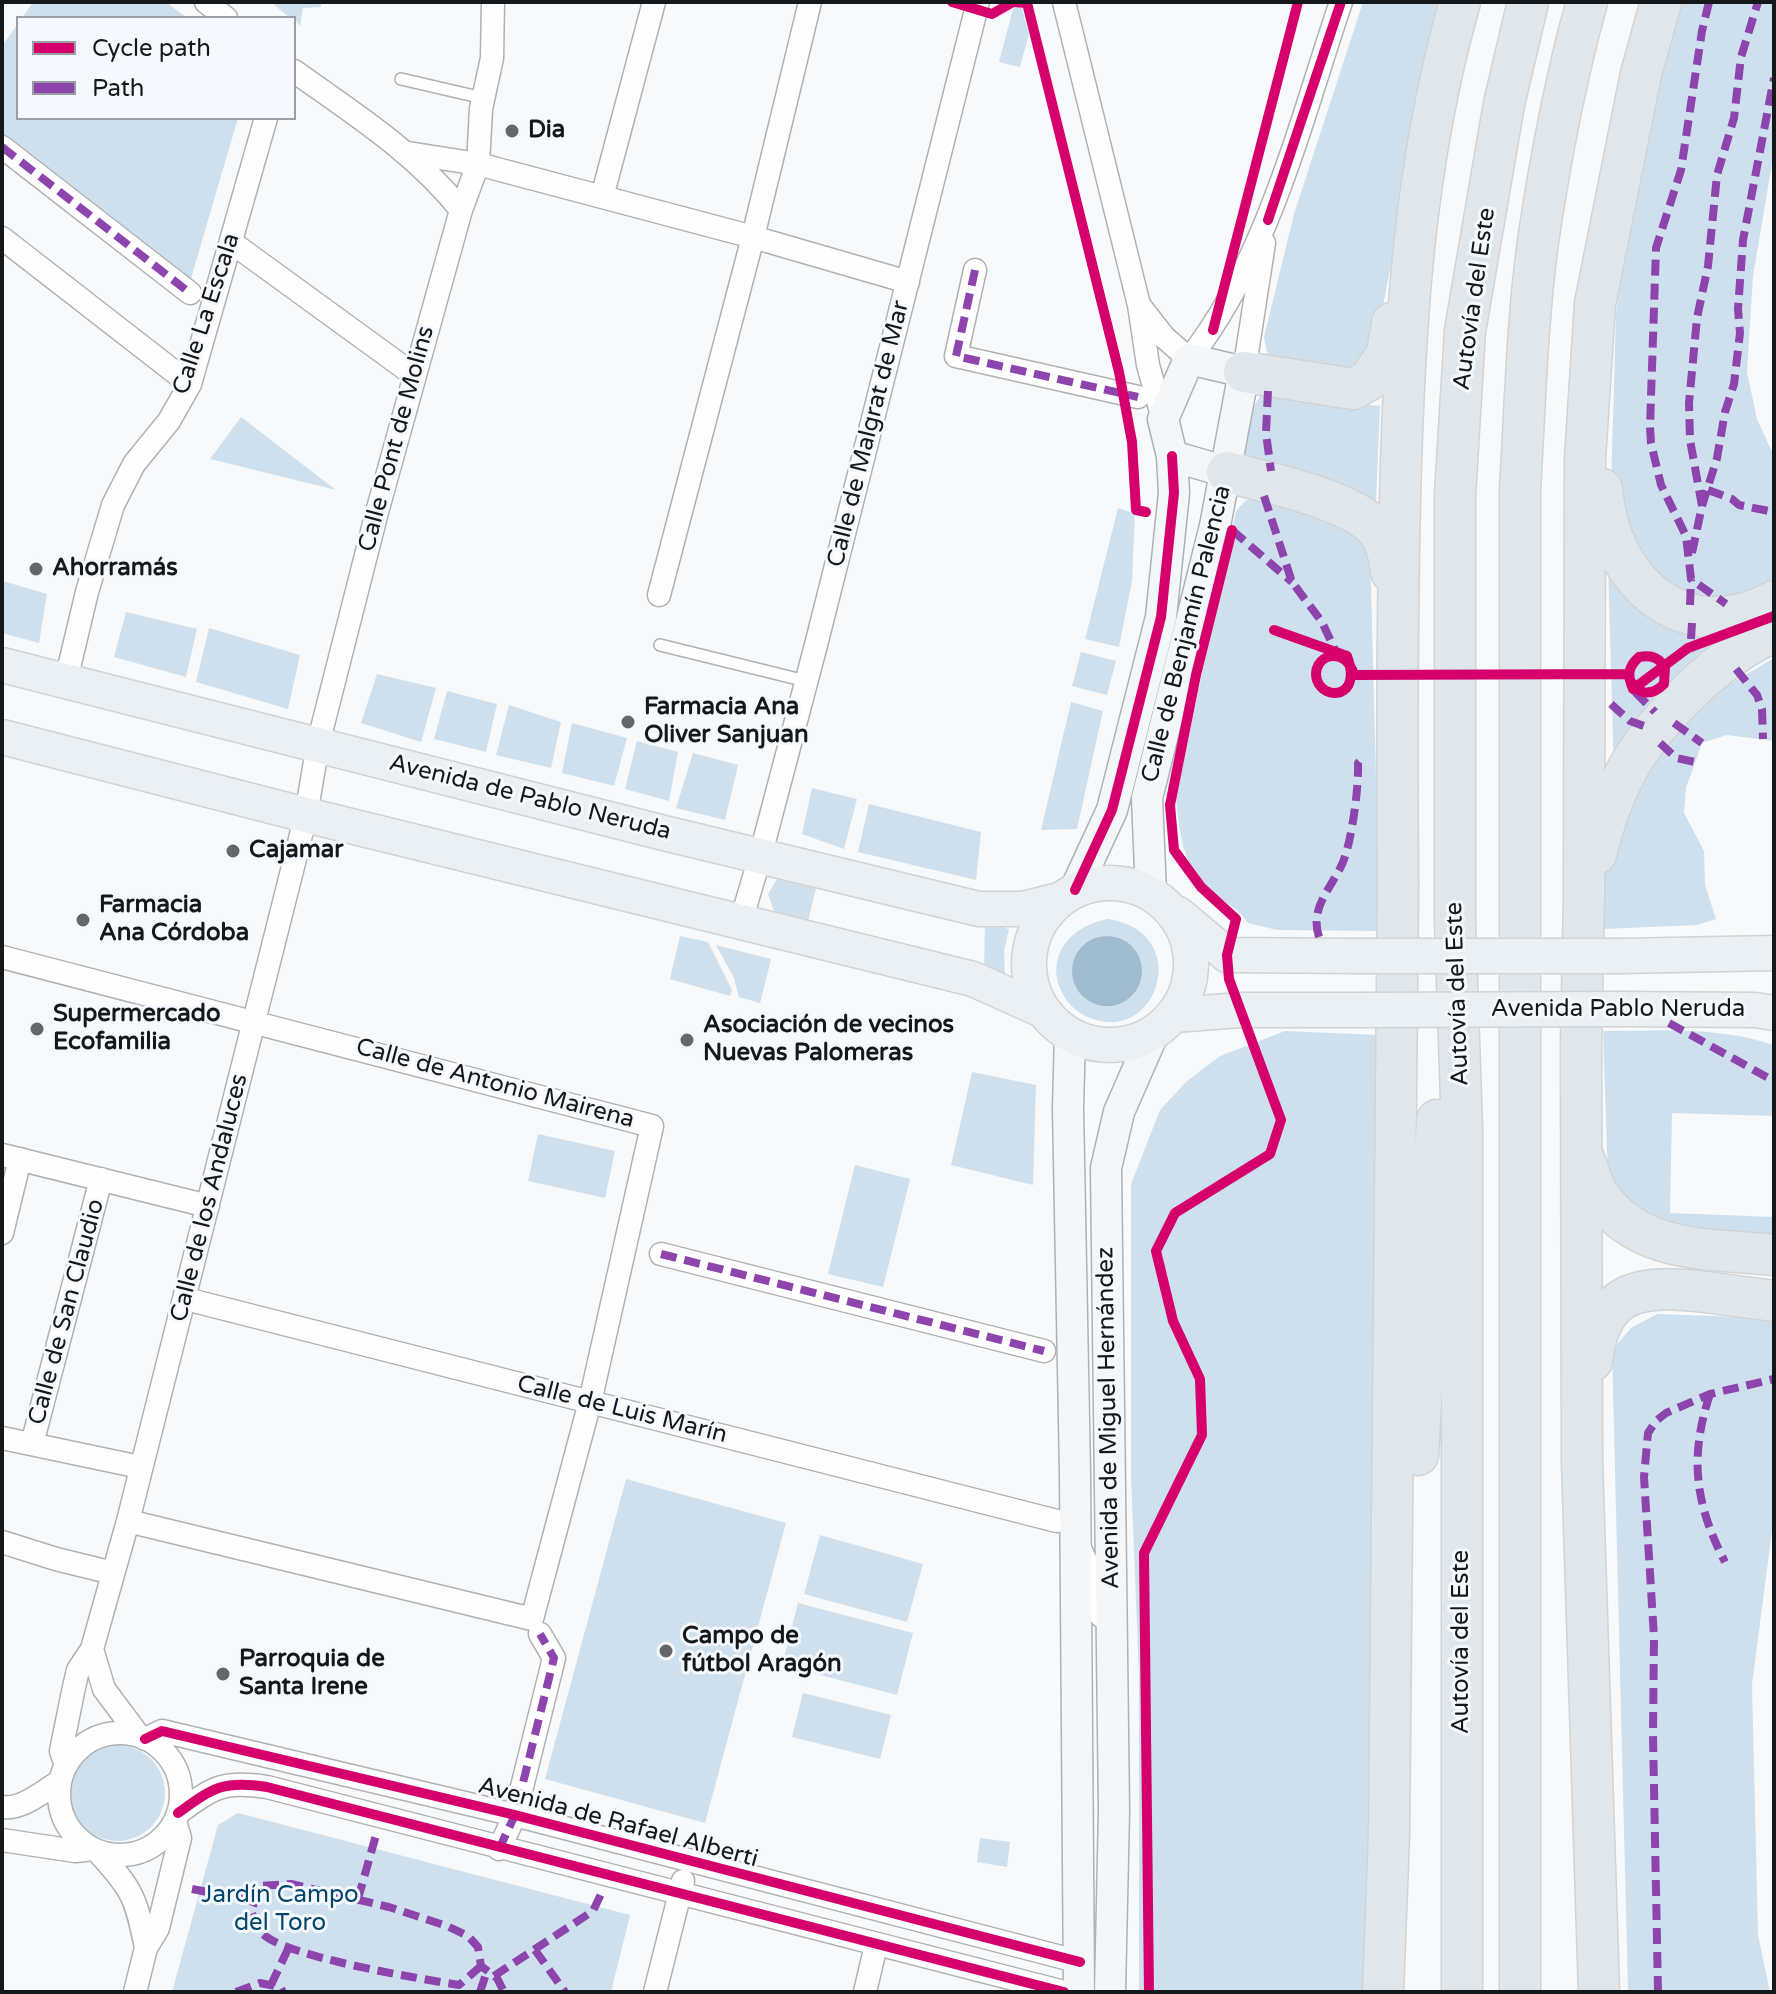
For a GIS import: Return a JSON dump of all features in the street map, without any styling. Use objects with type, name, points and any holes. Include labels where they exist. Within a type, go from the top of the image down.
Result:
[{"type":"highway","points":[[1244,372],[1353,389],[1369,380],[1387,354],[1397,281],[1460,2]]},
{"type":"highway","name":"Autovía del Este","points":[[1462,1992],[1462,1129],[1455,921],[1455,495],[1465,331],[1504,104],[1528,2]]},
{"type":"highway","points":[[1520,1992],[1520,490],[1538,243],[1554,143],[1587,2]]},
{"type":"highway","points":[[1599,1992],[1582,1461],[1584,896],[1592,738],[1585,459],[1595,304],[1641,74],[1661,2]]},
{"type":"highway","points":[[1396,744],[1403,362],[1409,285],[1427,147]]},
{"type":"highway","points":[[1595,304],[1604,517],[1617,552],[1634,577],[1661,602],[1681,612],[1703,618],[1721,618],[1751,612],[1774,601]]},
{"type":"highway","points":[[1227,472],[1346,506],[1377,529],[1390,558],[1398,884],[1389,1834],[1383,1992]]},
{"type":"highway","points":[[1584,896],[1602,829],[1628,767],[1663,721],[1712,669],[1756,639],[1774,632]]},
{"type":"highway","points":[[1389,1834],[1418,1462],[1436,1133],[1455,921]]},
{"type":"highway","points":[[1581,1151],[1597,1193],[1624,1224],[1649,1238],[1669,1244],[1774,1255]]},
{"type":"highway","points":[[1582,1461],[1593,1356],[1603,1320],[1622,1298],[1664,1287],[1774,1301]]},
{"type":"main road","name":"Avenida de Pablo Neruda","points":[[2,665],[760,857],[979,909],[1023,909],[1067,895]]},
{"type":"main road","points":[[2,737],[973,979],[1044,1011]]},
{"type":"main road","points":[[1159,899],[1181,924],[1190,946],[1191,958],[1186,994],[1164,1024],[1134,1042],[1112,1045],[1090,1043],[1055,1024],[1033,989],[1028,964],[1032,940],[1043,918],[1067,895],[1093,883],[1133,885],[1159,899],[1227,955],[1621,956],[1774,953]]},
{"type":"main road","name":"Avenida Pablo Neruda","points":[[1164,1024],[1241,1010],[1622,1009],[1755,1010],[1774,1013]]},
{"type":"street","points":[[206,2],[224,16]]},
{"type":"street","name":"Calle Pont de Molins","points":[[318,744],[414,375],[461,210],[478,164],[483,98],[492,58],[493,2]]},
{"type":"street","points":[[602,197],[654,2]]},
{"type":"street","points":[[659,595],[753,237],[810,2]]},
{"type":"street","name":"Calle de Benjamín Palencia","points":[[1064,2],[1139,305],[1148,365],[1172,456],[1174,493],[1161,617],[1112,810],[1067,895]]},
{"type":"street","points":[[1163,419],[1189,359],[1213,330],[1268,220],[1341,2]]},
{"type":"street","name":"Calle de Malgrat de Mar","points":[[741,921],[806,681],[979,5]]},
{"type":"street","points":[[296,72],[408,153],[440,183],[461,210]]},
{"type":"street","name":"Calle La Escala","points":[[66,680],[87,592],[113,505],[134,464],[169,421],[190,384],[265,120]]},
{"type":"street","points":[[2,147],[190,293]]},
{"type":"street","points":[[408,153],[478,164],[908,282]]},
{"type":"street","points":[[1244,372],[1268,220]]},
{"type":"street","points":[[2,238],[190,384]]},
{"type":"street","points":[[231,242],[414,375]]},
{"type":"street","points":[[975,270],[956,356],[1138,397]]},
{"type":"street","name":"Calle de Benjamín Palencia","points":[[1139,305],[1164,337],[1189,359],[1244,372],[1227,472],[1147,798],[1159,899]]},
{"type":"street","name":"Calle de Benjamín Palencia","points":[[1172,456],[1227,472]]},
{"type":"street","name":"Calle de los Andaluces","points":[[63,1773],[61,1751],[78,1670],[92,1649],[186,1299],[306,815],[318,744]]},
{"type":"street","name":"Calle de Antonio Mairena","points":[[2,957],[652,1126],[590,1402],[532,1619],[128,1521]]},
{"type":"street","name":"Avenida de Miguel Hernández","points":[[1110,1992],[1114,1811],[1106,1168],[1119,1112],[1164,1024]]},
{"type":"street","name":"Avenida de Miguel Hernández","points":[[1070,1034],[1068,1108],[1075,1473],[1069,1524],[1075,1570],[1079,1992]]},
{"type":"street","name":"Calle de San Claudio","points":[[2,1233],[11,1157],[208,1206]]},
{"type":"street","name":"Calle de San Claudio","points":[[32,1444],[101,1179]]},
{"type":"street","points":[[661,1254],[1044,1351]]},
{"type":"street","name":"Calle de Luis Marín","points":[[186,1299],[1069,1524]]},
{"type":"street","name":"Calle de San Claudio","points":[[2,1438],[140,1467]]},
{"type":"street","points":[[1069,1524],[1109,1471]]},
{"type":"street","name":"Avenida de Miguel Hernández","points":[[1069,1524],[1085,1555],[1099,1600],[1114,1811]]},
{"type":"street","points":[[2,1542],[113,1573]]},
{"type":"street","points":[[499,1849],[515,1815],[554,1658],[540,1634]]},
{"type":"street","points":[[92,1649],[104,1689],[142,1738],[170,1760],[178,1775],[181,1792],[176,1817],[180,1838],[158,1928],[146,1948],[135,1992]]},
{"type":"street","name":"Avenida de Rafael Alberti","points":[[142,1738],[162,1731],[515,1815],[1080,1962]]},
{"type":"street","points":[[2,1807],[9,1808],[31,1799],[63,1773],[77,1750],[104,1735],[118,1733],[142,1738]]},
{"type":"street","points":[[63,1773],[61,1811],[69,1828],[96,1850],[121,1877],[135,1899],[146,1948]]},
{"type":"street","points":[[2,1840],[75,1851],[96,1850],[113,1855],[140,1852],[159,1841],[176,1817],[212,1789],[238,1783],[267,1787],[1064,1992]]},
{"type":"street","points":[[655,1992],[684,1875],[679,1859]]},
{"type":"street","points":[[865,1992],[876,1945]]},
{"type":"lane","points":[[401,79],[483,98]]},
{"type":"lane","points":[[1585,530],[1597,571]]},
{"type":"lane","points":[[660,645],[806,681]]},
{"type":"lane","points":[[1599,682],[1600,656]]},
{"type":"lane","points":[[1599,696],[1599,709]]},
{"type":"green space","points":[[33,2],[166,2],[184,16],[23,16]]},
{"type":"green space","points":[[271,2],[321,2],[321,7],[303,8],[300,26],[296,16],[288,16]]},
{"type":"green space","points":[[1363,2],[1443,2],[1373,356],[1343,374],[1278,362],[1267,353],[1264,337],[1294,214]]},
{"type":"green space","points":[[1675,2],[1774,2],[1774,152],[1753,276],[1747,372],[1757,419],[1774,456],[1774,577],[1744,594],[1686,606],[1643,576],[1611,488],[1616,313],[1630,202]]},
{"type":"green space","points":[[1022,8],[1029,34],[1020,67],[999,62],[1013,9]]},
{"type":"green space","points":[[16,27],[16,120],[237,120],[185,299],[2,152],[2,46]]},
{"type":"green space","points":[[1261,395],[1380,406],[1376,502],[1244,457],[1254,406]]},
{"type":"green space","points":[[241,417],[336,490],[210,459]]},
{"type":"green space","points":[[1246,500],[1263,500],[1357,532],[1369,554],[1380,931],[1277,930],[1248,923],[1240,913],[1200,882],[1184,848],[1176,798],[1236,511]]},
{"type":"green space","points":[[1118,508],[1135,514],[1132,581],[1119,647],[1085,639]]},
{"type":"green space","points":[[1608,566],[1745,623],[1614,773]]},
{"type":"green space","points":[[3,581],[47,594],[39,643],[2,633]]},
{"type":"green space","points":[[126,612],[197,629],[186,677],[114,657]]},
{"type":"green space","points":[[209,628],[300,655],[288,709],[196,682]]},
{"type":"green space","points":[[1081,652],[1116,661],[1107,695],[1072,686]]},
{"type":"green space","points":[[1774,658],[1774,741],[1727,735],[1702,743],[1686,788],[1684,813],[1704,851],[1705,885],[1716,919],[1697,925],[1602,929],[1604,850],[1682,712]]},
{"type":"green space","points":[[377,674],[436,688],[421,742],[361,723]]},
{"type":"green space","points":[[447,691],[497,704],[486,752],[434,739]]},
{"type":"green space","points":[[1071,702],[1103,711],[1077,829],[1041,830]]},
{"type":"green space","points":[[509,705],[561,722],[551,768],[496,755]]},
{"type":"green space","points":[[572,723],[627,738],[614,786],[562,773]]},
{"type":"green space","points":[[637,741],[678,752],[669,801],[625,789]]},
{"type":"green space","points":[[693,753],[738,765],[725,820],[676,808]]},
{"type":"green space","points":[[812,788],[857,799],[844,849],[802,834]]},
{"type":"green space","points":[[869,804],[981,832],[976,880],[858,852]]},
{"type":"green space","points":[[782,871],[818,880],[808,921],[801,925],[776,917],[768,894]]},
{"type":"green space","points":[[1109,919],[1135,928],[1151,944],[1158,964],[1157,984],[1148,1002],[1134,1016],[1114,1022],[1090,1018],[1076,1010],[1062,993],[1057,975],[1060,952],[1066,942],[1097,922]],"holes":[[[1140,959],[1141,970],[1136,989],[1123,1001],[1104,1005],[1093,1003]]]},
{"type":"green space","points":[[985,923],[1009,929],[1004,951],[1005,976],[984,971]]},
{"type":"green space","points":[[680,936],[708,942],[732,990],[730,996],[670,979]]},
{"type":"green space","points":[[716,945],[771,959],[760,1003],[739,997],[734,978]]},
{"type":"green space","points":[[1285,1031],[1380,1035],[1373,1992],[1139,1992],[1139,1675],[1131,1476],[1131,1184],[1160,1110],[1186,1082],[1220,1056]]},
{"type":"green space","points":[[1603,1031],[1711,1032],[1774,1045],[1774,1116],[1672,1113],[1670,1213],[1774,1217],[1774,1234],[1670,1227],[1628,1203],[1608,1179]]},
{"type":"green space","points":[[972,1072],[1036,1085],[1033,1185],[951,1165]]},
{"type":"green space","points":[[538,1134],[615,1151],[605,1198],[528,1181]]},
{"type":"green space","points":[[855,1165],[910,1179],[883,1287],[828,1274]]},
{"type":"green space","points":[[1657,1314],[1770,1318],[1774,1321],[1774,1516],[1752,1684],[1758,1935],[1770,1992],[1628,1992],[1612,1350],[1631,1328]]},
{"type":"green space","name":"Campo de fútbol Aragón","points":[[626,1479],[786,1523],[705,1823],[545,1779]]},
{"type":"green space","points":[[820,1535],[923,1564],[907,1622],[804,1594]]},
{"type":"green space","points":[[798,1603],[913,1633],[897,1695],[782,1665]]},
{"type":"green space","points":[[803,1693],[891,1715],[880,1759],[792,1737]]},
{"type":"green space","points":[[117,1745],[135,1748],[151,1759],[162,1775],[165,1793],[162,1811],[151,1827],[135,1838],[117,1841],[99,1838],[83,1827],[72,1811],[69,1793],[72,1775],[83,1759],[99,1748]]},
{"type":"green space","name":"Jardín Campo del Toro","points":[[238,1813],[630,1915],[611,1992],[172,1992],[218,1825]]},
{"type":"green space","points":[[980,1838],[1010,1842],[1007,1867],[977,1862]]},
{"type":"shaded area","points":[[1107,936],[1132,946],[1142,971],[1132,996],[1107,1006],[1082,996],[1072,971],[1082,946]]},
{"type":"marked path","points":[[1709,2],[1681,170],[1656,248],[1650,427],[1661,485],[1686,536],[1691,579],[1726,604]]},
{"type":"marked path","points":[[1702,506],[1690,440],[1689,403],[1697,318],[1708,266],[1717,175],[1734,118],[1741,57],[1758,2]]},
{"type":"marked path","points":[[1692,553],[1734,384],[1740,333],[1738,309],[1743,240],[1774,78]]},
{"type":"marked path","points":[[2,147],[190,293]]},
{"type":"marked path","points":[[975,270],[956,356],[1138,397]]},
{"type":"marked path","points":[[1268,391],[1266,433],[1271,471]]},
{"type":"marked path","points":[[1708,490],[1739,505],[1774,512]]},
{"type":"marked path","points":[[1264,496],[1292,582],[1322,622],[1335,650]]},
{"type":"marked path","points":[[1232,530],[1292,582]]},
{"type":"marked path","points":[[1690,605],[1691,579]]},
{"type":"marked path","points":[[1691,639],[1692,623]]},
{"type":"marked path","points":[[1736,669],[1757,695],[1762,709],[1763,739]]},
{"type":"marked path","points":[[1635,692],[1655,712]]},
{"type":"marked path","points":[[1611,704],[1630,721],[1644,726]]},
{"type":"marked path","points":[[1674,723],[1702,743]]},
{"type":"marked path","points":[[1660,743],[1676,758],[1695,762]]},
{"type":"marked path","points":[[1319,937],[1319,907],[1346,852],[1354,813],[1358,763],[1362,759]]},
{"type":"marked path","points":[[1669,1023],[1774,1081]]},
{"type":"marked path","points":[[661,1254],[1044,1351]]},
{"type":"marked path","points":[[1658,1992],[1654,1637],[1644,1477],[1648,1433],[1666,1413],[1710,1394],[1774,1379]]},
{"type":"marked path","points":[[1710,1394],[1699,1439],[1698,1480],[1707,1520],[1725,1562]]},
{"type":"marked path","points":[[499,1849],[515,1815],[554,1658],[540,1634]]},
{"type":"marked path","points":[[358,1899],[376,1835]]},
{"type":"marked path","points":[[481,1966],[459,1985],[355,1966],[275,1942],[260,1931],[251,1911],[261,1886],[291,1884],[389,1907],[468,1936],[478,1947],[481,1966],[497,1978],[504,1992]]},
{"type":"marked path","points":[[192,1889],[255,1901]]},
{"type":"marked path","points":[[494,1976],[593,1911],[601,1894]]},
{"type":"marked path","points":[[271,1985],[288,1949]]},
{"type":"marked path","points":[[535,1950],[565,1992]]},
{"type":"marked path","points":[[480,1992],[487,1971]]},
{"type":"marked path","points":[[236,1992],[260,1983],[280,1987],[283,1992]]},
{"type":"cycle path","points":[[952,2],[992,14],[1013,2],[1027,3],[1119,372],[1132,442],[1136,510],[1146,512]]},
{"type":"cycle path","points":[[1213,330],[1298,2]]},
{"type":"cycle path","points":[[1268,220],[1341,2]]},
{"type":"cycle path","points":[[1075,890],[1112,810],[1161,617],[1174,493],[1172,456]]},
{"type":"cycle path","points":[[1149,1992],[1144,1553],[1202,1435],[1200,1379],[1173,1321],[1156,1251],[1175,1213],[1270,1154],[1281,1120],[1229,979],[1227,955],[1236,919],[1201,887],[1174,850],[1170,805],[1196,675],[1232,530]]},
{"type":"cycle path","points":[[1274,630],[1347,656],[1351,670],[1350,681],[1341,692],[1334,693],[1321,687],[1316,672],[1323,659],[1330,656],[1343,659],[1350,665],[1354,675],[1628,674],[1630,680],[1634,686],[1638,689],[1642,692],[1647,692],[1664,684],[1665,667],[1662,664],[1660,661],[1654,658],[1639,657],[1629,675],[1630,680],[1633,689],[1688,648],[1774,616]]},
{"type":"cycle path","points":[[145,1739],[162,1731],[515,1815],[1080,1962]]},
{"type":"cycle path","points":[[178,1813],[219,1788],[239,1785],[267,1787],[1064,1992]]},
{"type":"place","name":"Dia","points":[[512,131]]},
{"type":"place","name":"Ahorramás","points":[[36,569]]},
{"type":"place","name":"Farmacia Ana Oliver Sanjuan","points":[[628,722]]},
{"type":"place","name":"Cajamar","points":[[233,851]]},
{"type":"place","name":"Farmacia Ana Córdoba","points":[[83,920]]},
{"type":"place","name":"Supermercado Ecofamilia","points":[[37,1029]]},
{"type":"place","name":"Asociación de vecinos Nuevas Palomeras","points":[[687,1040]]},
{"type":"place","name":"Campo de fútbol Aragón","points":[[666,1651]]},
{"type":"place","name":"Parroquia de Santa Irene","points":[[223,1674]]}]
